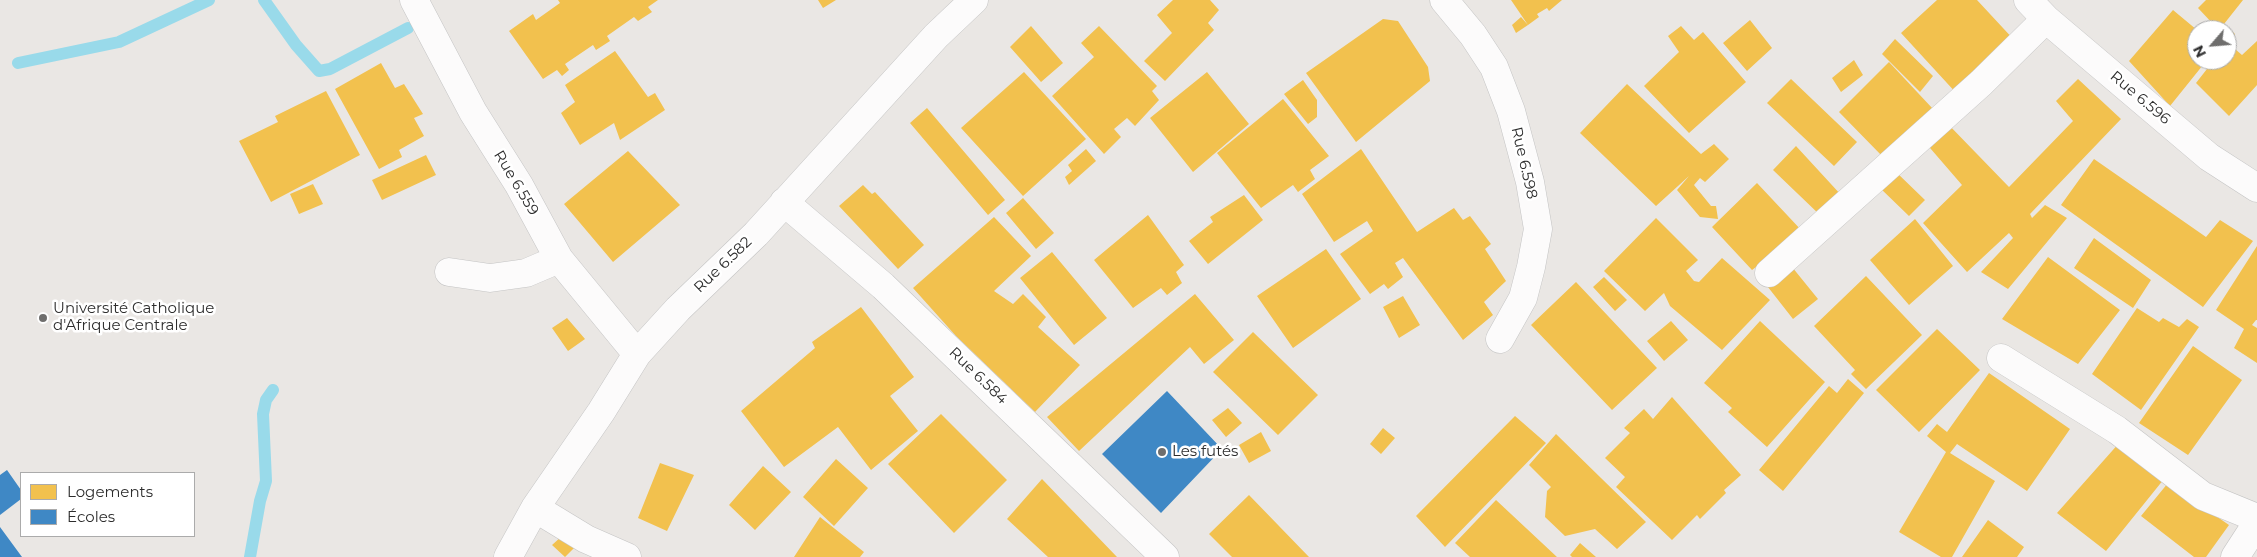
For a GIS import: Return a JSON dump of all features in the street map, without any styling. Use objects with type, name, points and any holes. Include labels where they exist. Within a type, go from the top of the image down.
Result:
[{"type":"street","name":"Rue 6.559","points":[[414,0],[473,112],[519,185],[559,259],[637,354]]},
{"type":"street","name":"Rue 6.582","points":[[508,557],[535,508],[601,412],[637,354],[678,309],[756,234],[784,202],[828,158],[936,36],[974,0]]},
{"type":"street","name":"Rue 6.598","points":[[1444,0],[1473,35],[1494,67],[1511,111],[1530,182],[1538,229],[1532,267],[1522,298],[1500,339]]},
{"type":"street","points":[[1769,273],[1981,83],[2037,10]]},
{"type":"street","name":"Rue 6.596","points":[[2037,10],[2209,157],[2257,188]]},
{"type":"street","name":"Rue 6.584","points":[[784,202],[883,286],[1165,557]]},
{"type":"street","points":[[449,272],[490,278],[526,273],[559,259]]},
{"type":"street","points":[[2001,358],[2117,430],[2203,496],[2257,518]]},
{"type":"street","points":[[535,508],[586,539],[627,557]]},
{"type":"street","points":[[2235,557],[2257,523]]},
{"type":"building: Logements","points":[[558,0],[658,0],[648,7],[652,12],[638,21],[634,17],[607,36],[610,41],[596,50],[593,45],[565,64],[569,70],[562,76],[557,70],[543,79],[509,31],[533,14],[536,20],[560,3]]},
{"type":"building: Logements","points":[[818,0],[836,0],[823,8]]},
{"type":"building: Logements","points":[[1173,0],[1210,0],[1219,10],[1208,23],[1214,30],[1165,81],[1144,61],[1172,33],[1157,15]]},
{"type":"building: Logements","points":[[1511,0],[1562,0],[1549,11],[1547,8],[1537,14],[1539,17],[1528,25]]},
{"type":"building: Logements","points":[[1937,0],[1977,0],[2016,42],[1958,95],[1901,33]]},
{"type":"building: Logements","points":[[2206,0],[2243,0],[2227,20],[2209,20],[2198,8]]},
{"type":"building: Logements","points":[[2173,10],[2187,22],[2187,70],[2199,70],[2170,106],[2129,61]]},
{"type":"building: Logements","points":[[1521,17],[1528,25],[1516,33],[1512,25]]},
{"type":"building: Logements","points":[[1383,19],[1398,21],[1428,67],[1430,81],[1356,142],[1306,73]]},
{"type":"building: Logements","points":[[1750,20],[1772,48],[1747,71],[1723,43]]},
{"type":"building: Logements","points":[[1031,26],[1063,63],[1041,82],[1010,47]]},
{"type":"building: Logements","points":[[1099,26],[1157,86],[1152,91],[1159,100],[1135,126],[1127,118],[1114,129],[1121,137],[1104,154],[1052,96],[1094,57],[1081,43]]},
{"type":"building: Logements","points":[[1681,26],[1694,40],[1703,32],[1746,82],[1689,133],[1644,86],[1679,52],[1668,36]]},
{"type":"building: Logements","points":[[1895,39],[1933,76],[1920,92],[1882,54]]},
{"type":"building: Logements","points":[[2257,41],[2257,85],[2229,116],[2196,83],[2206,70],[2237,70],[2237,51],[2242,55]]},
{"type":"building: Logements","points":[[615,51],[648,97],[655,93],[665,110],[620,140],[614,123],[580,145],[561,113],[575,102],[565,85]]},
{"type":"building: Logements","points":[[1854,60],[1863,75],[1841,92],[1832,78]]},
{"type":"building: Logements","points":[[1889,62],[1933,109],[1883,157],[1839,112]]},
{"type":"building: Logements","points":[[381,63],[395,88],[404,84],[423,114],[414,118],[424,136],[399,150],[402,157],[379,169],[335,89]]},
{"type":"building: Logements","points":[[1024,72],[1086,139],[1023,196],[961,128]]},
{"type":"building: Logements","points":[[1207,72],[1249,124],[1193,172],[1150,118]]},
{"type":"building: Logements","points":[[1791,79],[1857,142],[1834,166],[1767,103]]},
{"type":"building: Logements","points":[[2078,79],[2121,119],[2030,214],[2032,218],[2045,205],[2067,218],[2008,289],[1981,272],[2013,238],[2009,233],[1967,272],[1923,223],[1962,185],[1924,141],[1945,121],[2009,187],[2073,121],[2056,101]]},
{"type":"building: Logements","points":[[1303,80],[1317,100],[1317,117],[1308,124],[1284,94]]},
{"type":"building: Logements","points":[[1627,84],[1701,154],[1714,144],[1729,159],[1705,182],[1700,178],[1694,185],[1711,206],[1716,206],[1718,219],[1700,217],[1677,190],[1689,176],[1656,206],[1580,133]]},
{"type":"building: Logements","points":[[326,91],[360,155],[271,202],[239,141],[278,122],[275,116]]},
{"type":"building: Logements","points":[[1283,99],[1329,156],[1310,170],[1315,179],[1298,192],[1293,185],[1261,208],[1217,153]]},
{"type":"building: Logements","points":[[927,108],[1005,200],[988,215],[910,123]]},
{"type":"building: Logements","points":[[1796,146],[1842,196],[1822,217],[1773,170]]},
{"type":"building: Logements","points":[[1086,149],[1096,161],[1069,185],[1065,177],[1072,171],[1068,165]]},
{"type":"building: Logements","points":[[1361,149],[1417,232],[1454,208],[1463,220],[1470,216],[1491,244],[1485,249],[1506,281],[1484,302],[1493,315],[1463,340],[1403,258],[1395,263],[1403,277],[1388,289],[1384,284],[1370,294],[1340,254],[1373,231],[1367,221],[1334,242],[1302,194]]},
{"type":"building: Logements","points":[[628,151],[680,205],[613,262],[564,204]]},
{"type":"building: Logements","points":[[426,155],[436,175],[382,200],[372,180]]},
{"type":"building: Logements","points":[[2094,159],[2206,237],[2220,220],[2253,241],[2203,307],[2061,205]]},
{"type":"building: Logements","points":[[1895,171],[1925,200],[1909,216],[1879,187]]},
{"type":"building: Logements","points":[[1757,183],[1803,232],[1752,270],[1712,227]]},
{"type":"building: Logements","points":[[313,184],[323,204],[299,214],[290,194]]},
{"type":"building: Logements","points":[[863,185],[872,194],[875,192],[924,245],[898,269],[839,206]]},
{"type":"building: Logements","points":[[1244,195],[1263,220],[1208,264],[1189,241],[1213,222],[1210,217]]},
{"type":"building: Logements","points":[[1023,198],[1054,233],[1036,249],[1006,213]]},
{"type":"building: Logements","points":[[1148,215],[1184,265],[1176,272],[1182,283],[1167,295],[1161,288],[1133,308],[1094,260]]},
{"type":"building: Logements","points":[[994,217],[1031,256],[994,291],[1013,304],[1023,294],[1046,317],[1038,327],[1080,365],[1035,412],[956,336],[913,288]]},
{"type":"building: Logements","points":[[1656,218],[1698,260],[1686,271],[1694,281],[1699,282],[1722,258],[1770,300],[1722,350],[1670,306],[1664,293],[1645,311],[1604,271]]},
{"type":"building: Logements","points":[[1915,219],[1953,266],[1909,305],[1870,260]]},
{"type":"building: Logements","points":[[2094,238],[2151,280],[2133,308],[2074,268]]},
{"type":"building: Logements","points":[[2257,246],[2257,320],[2252,325],[2257,328],[2257,363],[2234,348],[2244,329],[2216,310]]},
{"type":"building: Logements","points":[[1326,249],[1361,299],[1293,348],[1257,296]]},
{"type":"building: Logements","points":[[1052,252],[1107,318],[1074,345],[1020,278]]},
{"type":"building: Logements","points":[[2048,257],[2120,310],[2078,364],[2002,319]]},
{"type":"building: Logements","points":[[1788,262],[1818,299],[1793,319],[1764,282]]},
{"type":"building: Logements","points":[[1866,276],[1922,335],[1866,389],[1851,374],[1855,370],[1814,326]]},
{"type":"building: Logements","points":[[1604,277],[1627,300],[1615,311],[1593,287]]},
{"type":"building: Logements","points":[[1576,282],[1657,368],[1612,410],[1531,325]]},
{"type":"building: Logements","points":[[1195,294],[1234,340],[1204,364],[1190,347],[1079,451],[1047,417]]},
{"type":"building: Logements","points":[[1403,296],[1420,325],[1399,338],[1383,307]]},
{"type":"building: Logements","points":[[861,307],[914,377],[890,396],[918,431],[871,470],[838,427],[784,467],[741,411],[815,348],[812,342]]},
{"type":"building: Logements","points":[[2137,308],[2159,322],[2163,318],[2179,327],[2187,319],[2199,327],[2141,410],[2092,374]]},
{"type":"building: Logements","points":[[567,318],[585,339],[568,351],[552,328]]},
{"type":"building: Logements","points":[[1671,321],[1688,340],[1664,361],[1647,341]]},
{"type":"building: Logements","points":[[1760,321],[1825,382],[1767,447],[1728,412],[1732,408],[1704,383]]},
{"type":"building: Logements","points":[[1937,329],[1980,370],[1919,432],[1876,390]]},
{"type":"building: Logements","points":[[1253,332],[1318,395],[1278,435],[1213,372]]},
{"type":"building: Logements","points":[[2193,346],[2242,380],[2188,455],[2139,423]]},
{"type":"building: Logements","points":[[1989,373],[2070,429],[2027,491],[1957,444],[1950,453],[1995,481],[1952,557],[1941,557],[1899,532],[1946,452],[1927,436],[1937,424],[1947,432]]},
{"type":"building: Logements","points":[[1848,379],[1864,393],[1783,491],[1759,470],[1829,386],[1837,393]]},
{"type":"building: Logements","points":[[1672,397],[1741,475],[1724,490],[1726,493],[1700,519],[1697,515],[1672,540],[1616,487],[1625,477],[1605,458],[1630,433],[1624,428],[1644,409],[1653,419]]},
{"type":"building: Logements","points":[[1228,408],[1242,423],[1226,437],[1212,420]]},
{"type":"building: Logements","points":[[941,414],[1007,480],[954,533],[888,464]]},
{"type":"building: Logements","points":[[1515,416],[1546,443],[1445,547],[1416,516]]},
{"type":"building: Logements","points":[[1383,428],[1395,438],[1381,454],[1370,444]]},
{"type":"building: Logements","points":[[1261,432],[1271,451],[1249,463],[1239,445]]},
{"type":"building: Logements","points":[[1556,434],[1646,522],[1617,549],[1595,529],[1565,536],[1545,517],[1547,491],[1551,487],[1529,465]]},
{"type":"building: Logements","points":[[2120,442],[2164,479],[2106,551],[2057,513]]},
{"type":"building: Logements","points":[[836,459],[868,488],[834,526],[803,497]]},
{"type":"building: Logements","points":[[660,463],[694,475],[667,531],[638,518]]},
{"type":"building: Logements","points":[[763,466],[791,492],[755,530],[729,505]]},
{"type":"building: Logements","points":[[1042,479],[1117,557],[1048,557],[1007,519]]},
{"type":"building: Logements","points":[[2168,483],[2229,525],[2206,557],[2194,557],[2141,516]]},
{"type":"building: Logements","points":[[1249,495],[1309,557],[1232,557],[1209,534]]},
{"type":"building: Logements","points":[[1496,500],[1557,557],[1470,557],[1455,543]]},
{"type":"building: Logements","points":[[820,517],[864,552],[860,557],[794,557]]},
{"type":"building: Logements","points":[[1988,520],[2024,547],[2017,557],[1962,557]]},
{"type":"building: Logements","points":[[562,536],[574,548],[565,557],[552,545]]},
{"type":"building: Logements","points":[[1580,543],[1596,557],[1572,557],[1570,555]]},
{"type":"building: Écoles","name":"Les futés","points":[[1167,391],[1222,449],[1161,513],[1102,454]]},
{"type":"building: Écoles","points":[[7,470],[20,489],[20,500],[0,515],[0,475]]},
{"type":"building: Écoles","points":[[0,527],[22,557],[0,557]]},
{"type":"waterway","points":[[18,63],[119,42],[209,0]]},
{"type":"waterway","points":[[264,0],[296,45],[319,71],[330,69],[408,28]]},
{"type":"waterway","points":[[250,557],[260,501],[266,481],[263,414],[266,400],[273,390]]},
{"type":"place","name":"Université Catholique d'Afrique Centrale","points":[[43,318]]},
{"type":"place","name":"Les futés","points":[[1162,452]]}]
